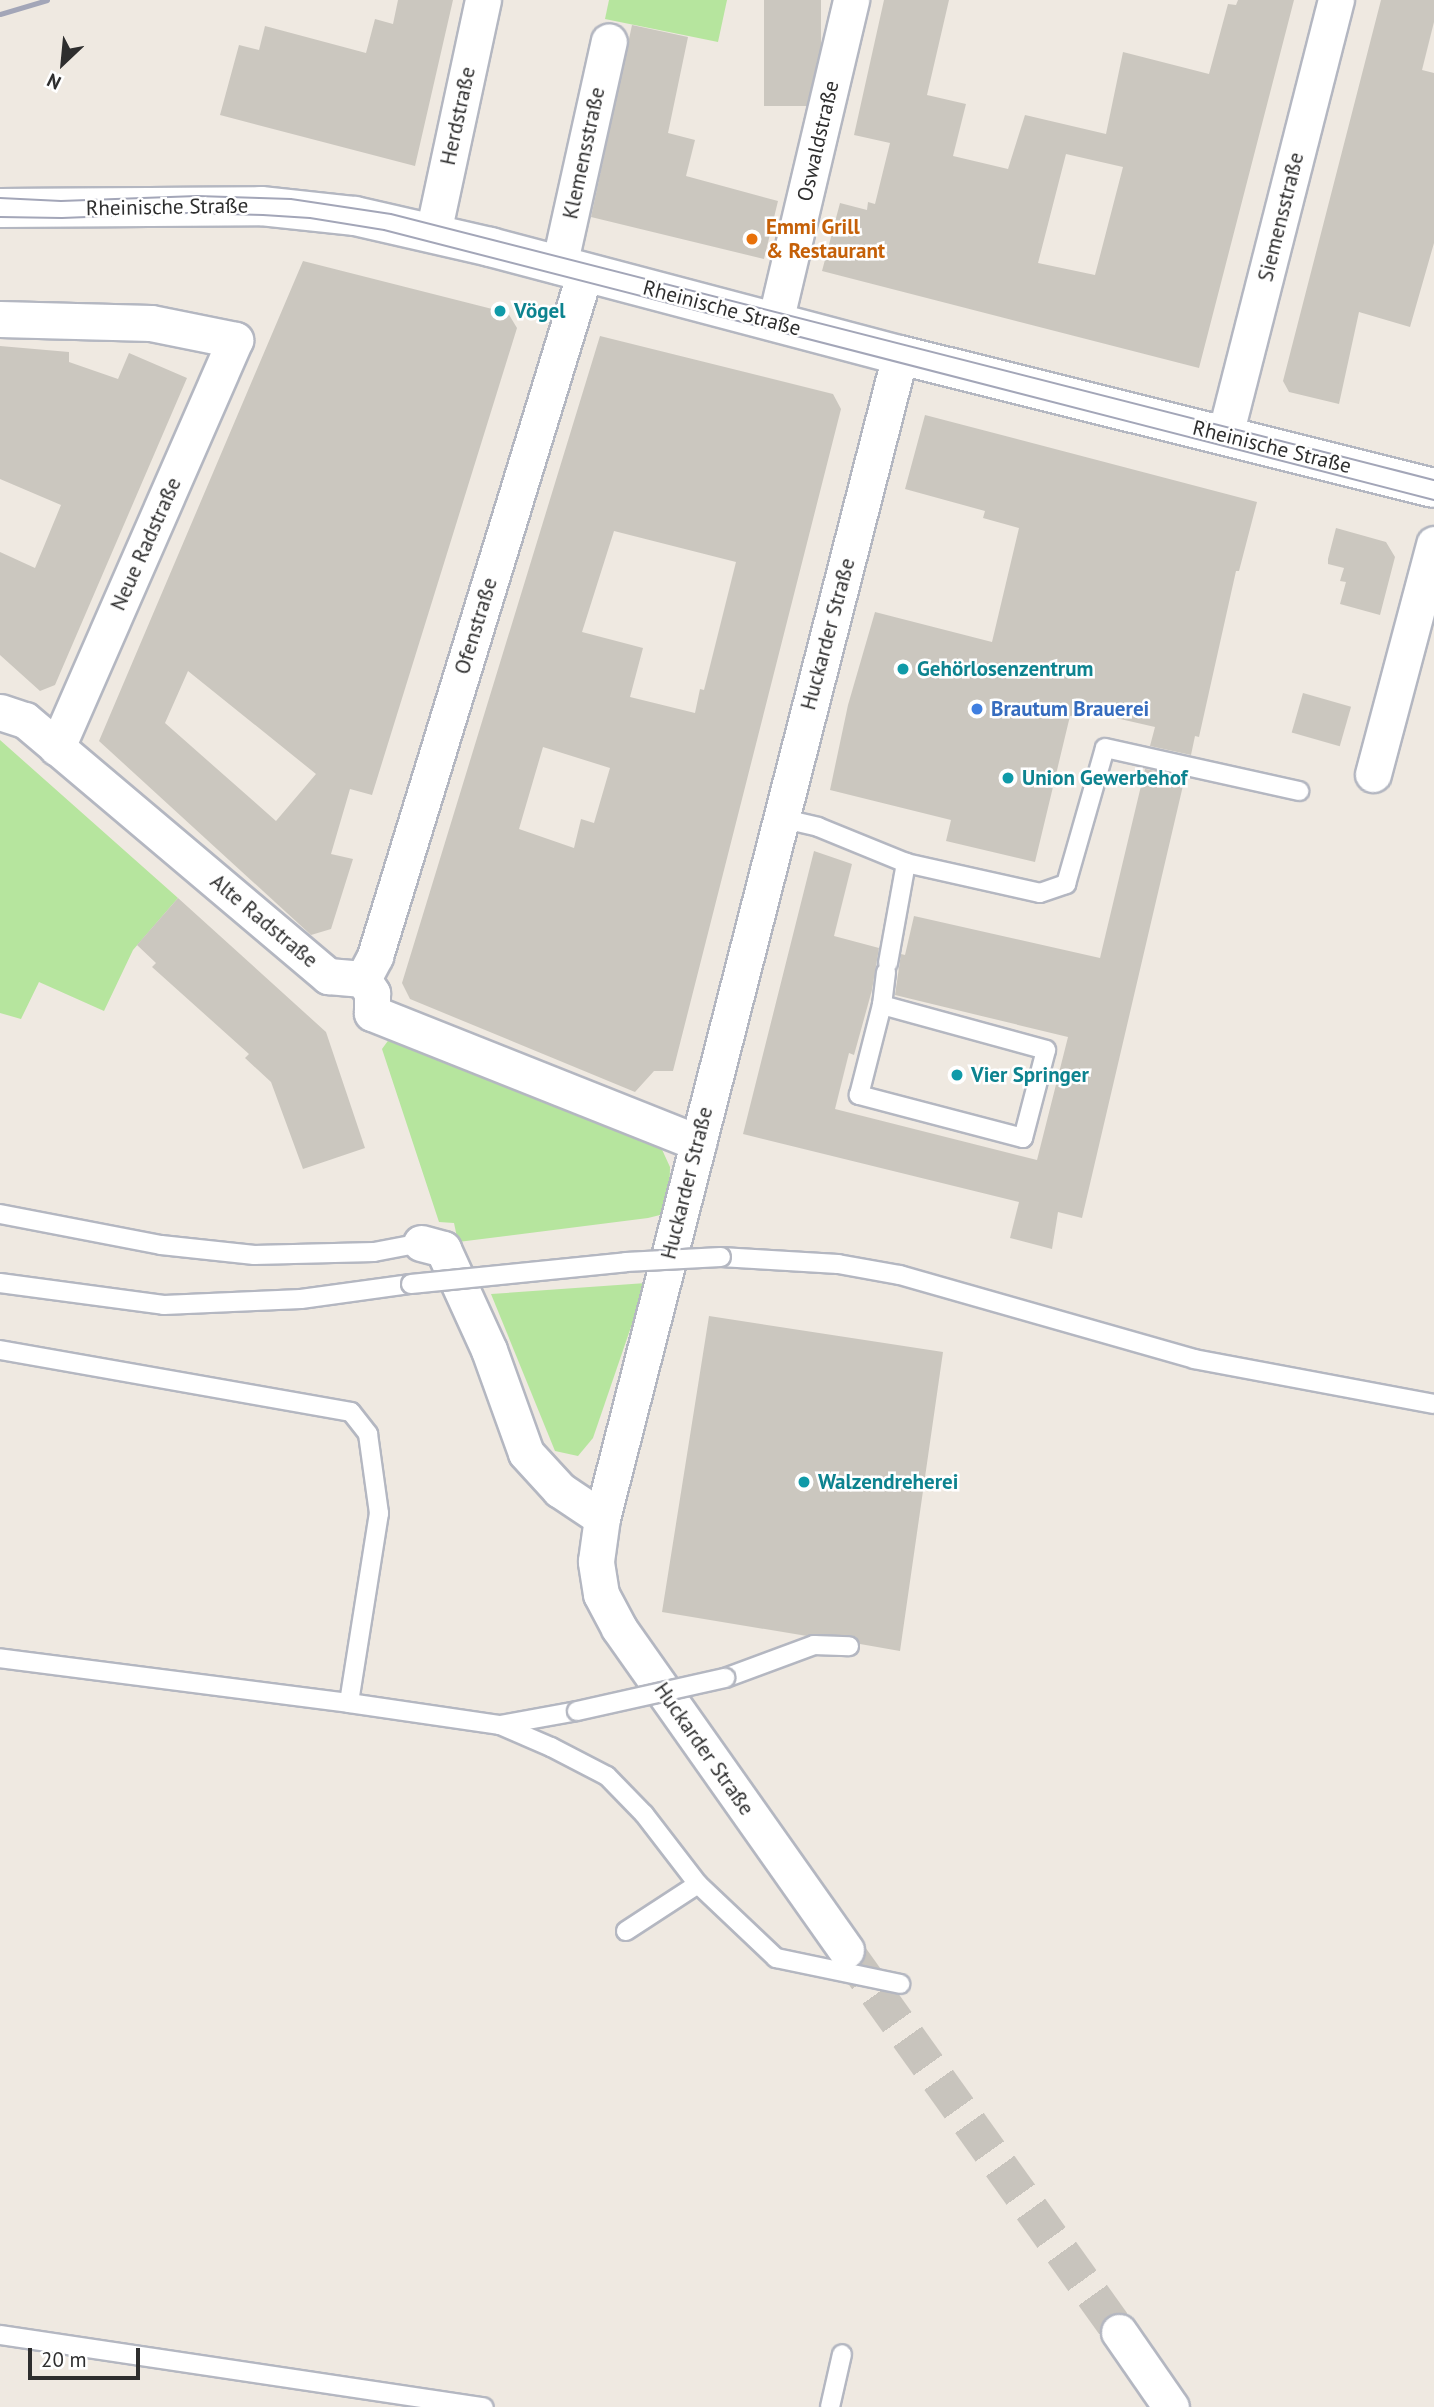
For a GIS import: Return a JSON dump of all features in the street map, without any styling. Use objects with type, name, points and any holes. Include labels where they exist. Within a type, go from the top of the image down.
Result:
[{"type":"main road","name":"Rheinische Straße","points":[[0,208],[261,206],[355,216],[433,233],[900,355],[1434,488]]},
{"type":"street","name":"Herdstraße","points":[[433,233],[482,0]]},
{"type":"street","name":"Oswaldstraße","points":[[775,322],[851,0]]},
{"type":"street","name":"Siemensstraße","points":[[1225,435],[1336,0]]},
{"type":"street","name":"Klemensstraße","points":[[572,269],[609,41]]},
{"type":"street","name":"Ofenstraße","points":[[363,979],[375,956],[572,269]]},
{"type":"street","name":"Neue Radstraße","points":[[0,319],[151,323],[235,340],[57,748]]},
{"type":"street","name":"Huckarder Straße","points":[[846,1950],[619,1628],[601,1594],[596,1561],[602,1518],[900,355]]},
{"type":"street","points":[[1373,774],[1434,544]]},
{"type":"street","name":"Alte Radstraße","points":[[0,712],[25,720],[328,975],[363,979]]},
{"type":"street","points":[[363,979],[372,993],[372,1013],[698,1143]]},
{"type":"street","points":[[421,1243],[443,1250],[489,1350],[526,1453],[560,1490],[602,1518]]},
{"type":"street","points":[[1119,2332],[1171,2407]]},
{"type":"lane","points":[[780,818],[818,827],[906,863],[1040,892],[1066,884],[1105,748],[1299,791]]},
{"type":"lane","points":[[882,1005],[1046,1050],[1023,1138],[859,1095],[882,1005],[906,863]]},
{"type":"lane","points":[[0,1214],[161,1245],[254,1255],[374,1252],[421,1243]]},
{"type":"lane","points":[[0,1283],[164,1305],[302,1299],[411,1284],[626,1262],[721,1257],[824,1263],[900,1276],[1008,1304],[1194,1359],[1434,1404]]},
{"type":"lane","points":[[0,1350],[351,1412],[368,1434],[379,1513],[349,1703]]},
{"type":"lane","points":[[500,1725],[725,1678],[814,1645],[849,1646]]},
{"type":"lane","points":[[0,1658],[500,1725],[607,1776],[644,1814],[698,1884],[776,1958],[900,1984]]},
{"type":"lane","points":[[626,1931],[698,1884]]},
{"type":"lane","points":[[0,2335],[484,2407]]},
{"type":"lane","points":[[830,2407],[842,2354]]},
{"type":"green space","points":[[609,0],[727,0],[718,42],[605,19]]},
{"type":"green space","points":[[0,740],[178,898],[133,950],[104,1011],[39,982],[21,1019],[0,1013]]},
{"type":"green space","points":[[390,1038],[659,1143],[670,1167],[669,1205],[660,1215],[648,1218],[458,1242],[454,1223],[439,1222],[382,1049]]},
{"type":"green space","points":[[646,1283],[593,1438],[578,1456],[555,1451],[491,1294]]},
{"type":"building","points":[[398,0],[453,0],[415,166],[220,115],[239,45],[259,50],[265,26],[366,53],[375,19],[393,24]]},
{"type":"building","points":[[764,0],[821,0],[821,106],[764,106]]},
{"type":"building","points":[[884,0],[949,0],[927,95],[966,104],[953,156],[1008,169],[1025,115],[1106,134],[1123,52],[1209,74],[1228,4],[1236,5],[1238,0],[1294,0],[1199,368],[822,271],[840,203],[867,210],[868,202],[875,204],[890,143],[854,135]],"holes":[[[1066,154],[1123,167],[1095,275],[1038,263]]]},
{"type":"building","points":[[1381,0],[1434,0],[1434,22],[1422,70],[1434,73],[1434,243],[1410,327],[1359,312],[1339,404],[1289,392],[1283,381]]},
{"type":"building","points":[[632,25],[688,37],[668,133],[695,140],[686,176],[778,201],[764,259],[591,217]]},
{"type":"building","points":[[303,261],[508,313],[517,328],[372,795],[350,789],[331,854],[353,859],[331,929],[311,935],[99,741]],"holes":[[[188,671],[316,774],[276,821],[165,723]]]},
{"type":"building","points":[[600,336],[833,394],[841,409],[673,1071],[654,1071],[635,1092],[410,999],[402,983]],"holes":[[[614,531],[736,562],[704,690],[700,689],[695,713],[630,697],[643,648],[582,632]],[[543,747],[610,768],[594,823],[581,819],[574,848],[519,829]]]},
{"type":"building","points":[[0,346],[69,352],[69,362],[118,379],[129,353],[187,378],[55,685],[40,691],[0,655],[0,552],[35,568],[61,505],[0,479]]},
{"type":"building","points":[[925,415],[1257,502],[1239,571],[1236,571],[1199,737],[1195,736],[1191,755],[1150,746],[1155,727],[1094,713],[1070,716],[1035,862],[946,841],[951,820],[830,790],[848,705],[875,612],[992,642],[1019,528],[983,518],[985,511],[905,489]]},
{"type":"building","points":[[1336,528],[1386,542],[1395,557],[1380,615],[1340,604],[1346,582],[1340,581],[1344,568],[1328,564]]},
{"type":"building","points":[[1303,693],[1351,707],[1340,746],[1292,732]]},
{"type":"building","points":[[1145,769],[1185,777],[1082,1218],[1058,1212],[1052,1249],[1010,1238],[1019,1202],[743,1134],[814,851],[852,864],[834,936],[879,948],[872,990],[854,1055],[849,1053],[835,1109],[1037,1160],[1068,1037],[895,995],[901,954],[905,955],[914,916],[1100,958]]},
{"type":"building","points":[[178,898],[326,1032],[365,1148],[303,1169],[271,1082],[245,1058],[249,1054],[152,967],[156,963],[137,945]]},
{"type":"building","name":"Walzendreherei","points":[[709,1316],[943,1352],[900,1651],[860,1644],[856,1637],[849,1635],[807,1636],[662,1612]]},
{"type":"tunnel","points":[[846,1950],[1119,2332]]},
{"type":"tram line","points":[[0,198],[61,201],[197,196],[291,199],[391,214],[1434,480]]},
{"type":"tram line","points":[[0,217],[62,218],[188,213],[263,215],[310,218],[384,230],[1434,500]]},
{"type":"railway","points":[[0,14],[47,0]]},
{"type":"place","name":"Emmi Grill & Restaurant","points":[[752,239]]},
{"type":"place","name":"Vögel","points":[[500,311]]},
{"type":"place","name":"Gehörlosenzentrum","points":[[903,669]]},
{"type":"place","name":"Brautum Brauerei","points":[[977,709]]},
{"type":"place","name":"Union Gewerbehof","points":[[1008,778]]},
{"type":"place","name":"Vier Springer","points":[[957,1075]]},
{"type":"place","name":"Walzendreherei","points":[[804,1482]]}]
